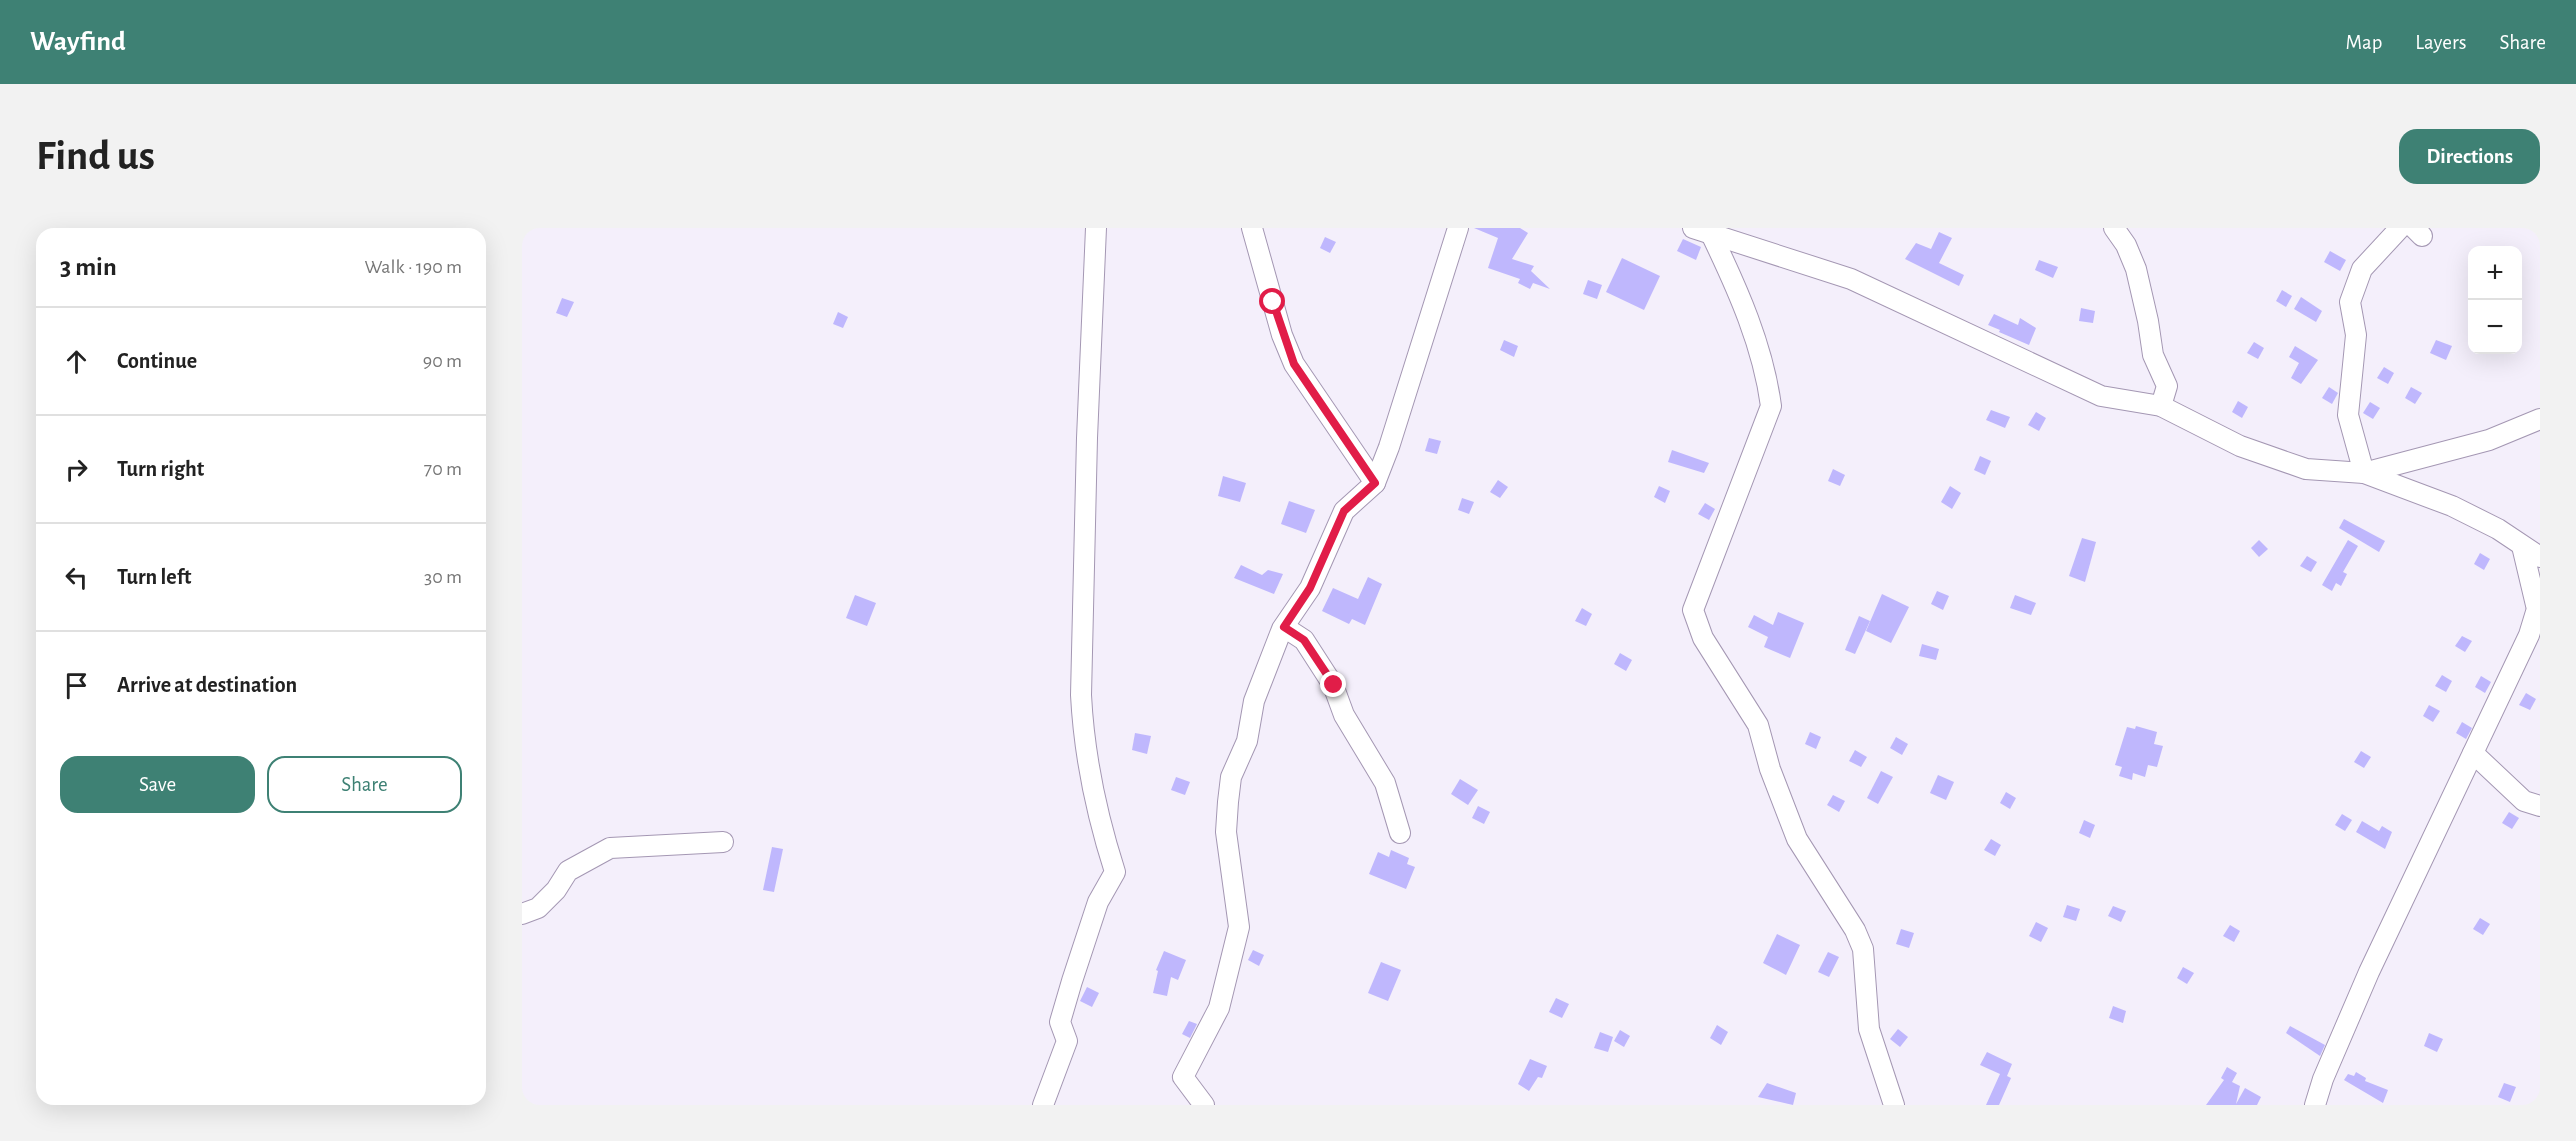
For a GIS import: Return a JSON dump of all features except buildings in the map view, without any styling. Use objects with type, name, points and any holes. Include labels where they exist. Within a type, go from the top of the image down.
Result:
[{"type":"street","points":[[1043,1105],[1067,1041],[1060,1022],[1071,981],[1098,902],[1115,872],[1107,846],[1083,723],[1081,694],[1087,438],[1096,228]]},
{"type":"street","points":[[1252,228],[1282,335],[1294,364],[1375,483]]},
{"type":"street","points":[[1204,1105],[1183,1077],[1219,1008],[1239,927],[1226,832],[1232,777],[1247,741],[1254,701],[1284,627],[1310,588],[1344,511],[1375,483],[1389,447],[1458,228]]},
{"type":"street","points":[[1693,228],[1851,279],[2100,396],[2161,406],[2240,446],[2306,469],[2364,473],[2452,506],[2498,529],[2540,557]]},
{"type":"street","points":[[2114,228],[2126,245],[2136,269],[2153,355],[2167,386],[2161,406]]},
{"type":"street","points":[[2364,473],[2348,415],[2356,335],[2350,302],[2362,269],[2400,228]]},
{"type":"street","points":[[1712,236],[1738,291],[1767,377],[1771,406],[1693,610],[1703,638],[1758,725],[1770,769],[1797,839],[1855,930],[1863,949],[1869,1029],[1894,1105]]},
{"type":"street","points":[[2364,473],[2489,440],[2540,419]]},
{"type":"street","points":[[2315,1105],[2369,972],[2529,635],[2538,602],[2522,546]]},
{"type":"street","points":[[1284,627],[1304,640],[1334,685],[1344,715],[1384,783],[1400,833]]},
{"type":"street","points":[[2473,753],[2524,801],[2540,806]]},
{"type":"street","points":[[522,914],[538,908],[556,890],[568,871],[610,848],[723,842]]},
{"type":"route","points":[[1273,302],[1282,335],[1294,364],[1310,391],[1375,483],[1344,511],[1310,588],[1284,627],[1304,640],[1314,653],[1327,678],[1334,685]]}]
